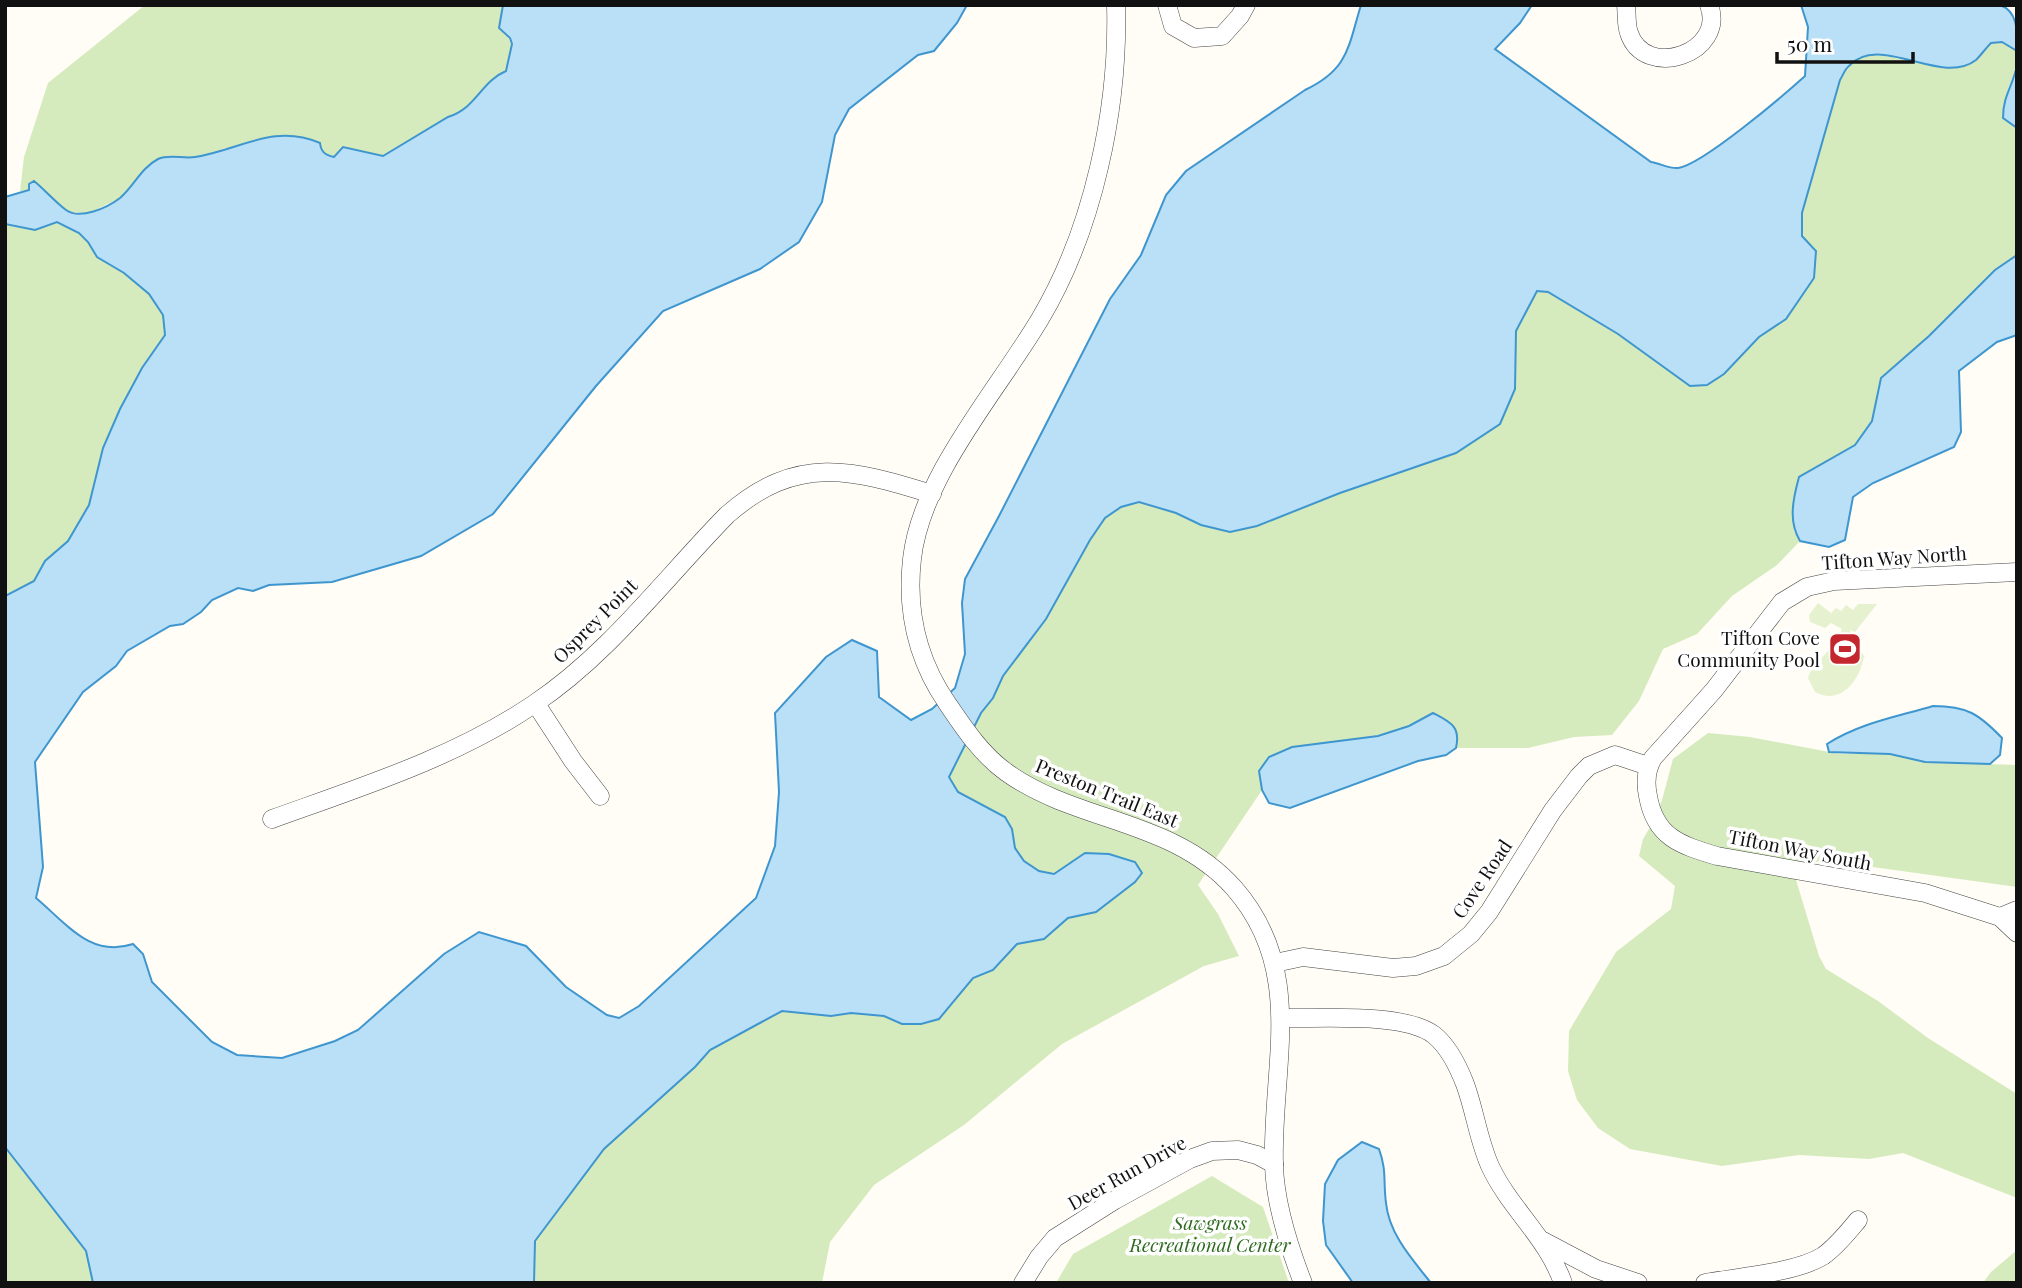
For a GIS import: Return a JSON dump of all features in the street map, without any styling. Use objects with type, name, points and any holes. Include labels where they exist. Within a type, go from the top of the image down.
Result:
[{"type":"street","name":"Preston Trail East","points":[[1116,5],[1115,60],[1106,128],[1095,182],[1081,229],[1041,318],[951,457],[932,494],[912,558],[910,598],[914,632],[922,661],[945,701],[975,744],[1002,769],[1051,797],[1135,825],[1193,853],[1234,888],[1247,905],[1263,933],[1275,963],[1282,1018],[1274,1164],[1281,1212],[1303,1283]]},
{"type":"street","points":[[1167,5],[1173,26],[1194,38],[1222,36],[1241,16],[1246,5]]},
{"type":"street","points":[[1626,5],[1629,34],[1648,54],[1661,58],[1686,55],[1698,47],[1707,35],[1712,21],[1709,5]]},
{"type":"street","name":"Osprey Point","points":[[272,819],[465,744],[536,704],[574,673],[616,632],[727,515],[765,486],[787,477],[843,472],[875,476],[932,494]]},
{"type":"street","name":"Tifton Way North","points":[[1648,766],[1714,690],[1773,611],[1807,587],[1834,581],[2017,572]]},
{"type":"street","points":[[536,704],[573,761],[600,796]]},
{"type":"street","name":"Cove Road","points":[[1275,963],[1303,957],[1393,968],[1416,966],[1444,956],[1457,947],[1489,912],[1553,810],[1589,766],[1615,755],[1648,766]]},
{"type":"street","name":"Tifton Way South","points":[[1648,766],[1646,787],[1650,810],[1660,829],[1692,849],[1717,856],[1925,893],[2008,914],[2017,933]]},
{"type":"street","points":[[1282,1018],[1393,1021],[1413,1024],[1431,1033],[1450,1052],[1464,1084],[1477,1134],[1490,1166],[1507,1196],[1542,1241],[1557,1266],[1563,1283]]},
{"type":"street","name":"Deer Run Drive","points":[[1023,1283],[1055,1238],[1115,1200],[1190,1159],[1212,1151],[1238,1150],[1257,1155],[1274,1164]]},
{"type":"street","points":[[1705,1283],[1804,1265],[1840,1242],[1858,1220]]},
{"type":"street","points":[[1542,1241],[1596,1269],[1638,1283]]},
{"type":"green space","points":[[145,5],[503,5],[501,13],[504,34],[510,41],[511,56],[506,71],[490,81],[466,107],[383,156],[344,147],[334,157],[326,156],[321,150],[225,148],[209,155],[169,157],[141,173],[120,198],[89,213],[68,212],[30,187],[29,190],[20,191],[24,157],[48,83]]},
{"type":"green space","points":[[2002,42],[2017,51],[2003,118],[2017,128],[2017,255],[1995,270],[1929,336],[1881,378],[1872,421],[1855,445],[1799,477],[1794,531],[1800,541],[1777,565],[1732,596],[1697,634],[1663,649],[1639,701],[1612,735],[1574,737],[1528,748],[1456,748],[1458,737],[1432,713],[1409,726],[1259,772],[1262,790],[1198,885],[1218,914],[1239,956],[1204,966],[1062,1044],[964,1125],[874,1185],[830,1242],[822,1283],[534,1283],[535,1241],[604,1149],[695,1067],[710,1050],[782,1011],[831,1016],[851,1013],[884,1016],[902,1024],[939,1019],[973,978],[993,970],[1017,944],[1044,939],[1068,918],[1096,912],[1135,882],[1142,873],[1085,853],[1054,874],[1039,871],[1024,861],[1015,848],[1012,829],[1005,817],[957,792],[949,777],[1003,676],[1046,619],[1105,518],[1121,507],[1139,502],[1176,513],[1201,525],[1257,526],[1340,493],[1456,453],[1515,358],[1516,331],[1537,291],[1548,292],[1618,334],[1690,386],[1724,374],[1759,337],[1786,319],[1802,236],[1802,213],[1840,80],[1849,68],[1866,56],[1876,55],[1927,63],[1975,61],[1990,43]]},
{"type":"green space","points":[[57,222],[79,233],[97,257],[124,273],[149,294],[163,315],[165,335],[142,368],[103,448],[89,505],[68,541],[45,561],[34,581],[5,596],[5,224],[35,230]]},
{"type":"green space","name":"Tifton Cove Community Pool","points":[[1818,603],[1831,613],[1836,608],[1841,611],[1846,605],[1853,610],[1858,604],[1877,604],[1855,632],[1850,630],[1864,656],[1862,665],[1854,682],[1833,696],[1815,692],[1808,678],[1815,665],[1835,644],[1842,629],[1831,623],[1825,628],[1810,622],[1809,615]]},
{"type":"green space","points":[[1708,733],[1750,737],[1840,754],[1890,754],[1925,762],[2017,765],[2017,887],[1822,860],[1793,870],[1819,956],[1826,969],[2017,1094],[2017,1198],[1903,1153],[1869,1159],[1799,1155],[1722,1166],[1630,1149],[1598,1128],[1577,1100],[1568,1071],[1569,1031],[1616,952],[1671,909],[1675,886],[1639,856],[1643,839],[1662,800],[1673,759]]},
{"type":"green space","points":[[5,1147],[86,1251],[93,1283],[5,1283]]},
{"type":"green space","name":"Sawgrass Recreational Center","points":[[1212,1176],[1263,1207],[1289,1283],[1056,1283],[1073,1254]]},
{"type":"green space","points":[[2017,1250],[2017,1283],[1983,1283],[1991,1272]]},
{"type":"water","points":[[503,5],[967,5],[957,23],[934,51],[918,55],[849,109],[835,135],[822,202],[799,242],[760,269],[663,311],[596,386],[493,514],[421,556],[332,582],[269,585],[253,591],[238,588],[212,600],[201,612],[183,624],[170,626],[127,651],[116,666],[83,692],[35,762],[43,867],[36,898],[80,936],[91,942],[118,947],[133,944],[143,954],[152,982],[212,1042],[237,1055],[282,1058],[335,1041],[358,1030],[444,954],[479,932],[526,946],[566,987],[607,1015],[619,1018],[639,1006],[756,898],[775,846],[779,792],[775,713],[826,657],[852,640],[877,651],[879,697],[911,720],[932,709],[955,688],[965,654],[962,603],[965,579],[1110,299],[1141,255],[1166,195],[1186,171],[1330,74],[1345,55],[1361,5],[1532,5],[1520,23],[1495,49],[1651,162],[1675,168],[1689,164],[1723,143],[1805,76],[1808,27],[1801,5],[2000,5],[2014,18],[2017,51],[2002,42],[1991,43],[1976,60],[1962,67],[1946,68],[1877,55],[1862,57],[1848,67],[1840,80],[1802,213],[1802,236],[1816,251],[1814,278],[1786,319],[1759,337],[1724,374],[1707,385],[1690,386],[1618,334],[1548,292],[1537,291],[1516,331],[1515,389],[1500,424],[1456,453],[1340,493],[1257,526],[1230,532],[1201,525],[1176,513],[1139,502],[1121,507],[1105,518],[1046,619],[1003,676],[949,777],[958,792],[1005,817],[1012,829],[1015,848],[1024,861],[1039,871],[1054,874],[1085,853],[1109,854],[1135,862],[1142,873],[1135,882],[1096,912],[1068,918],[1044,939],[1017,944],[993,970],[973,978],[939,1019],[921,1024],[902,1024],[884,1016],[851,1013],[831,1016],[782,1011],[710,1050],[695,1067],[604,1149],[535,1241],[534,1283],[93,1283],[86,1251],[5,1147],[5,596],[34,581],[45,561],[68,541],[89,505],[103,448],[120,409],[142,368],[165,335],[163,315],[149,294],[124,273],[97,257],[79,233],[57,222],[35,230],[5,224],[5,197],[29,190],[29,184],[34,181],[66,210],[86,213],[101,209],[120,198],[147,167],[158,159],[211,154],[272,137],[303,138],[320,143],[324,153],[334,157],[343,147],[383,156],[458,113],[473,101],[490,81],[506,71],[512,44],[510,38],[499,28]]},
{"type":"water","points":[[2017,65],[2017,128],[2003,118]]},
{"type":"water","points":[[2017,255],[2017,335],[1997,342],[1959,371],[1961,432],[1954,447],[1873,483],[1853,497],[1845,540],[1829,547],[1800,541],[1793,518],[1799,477],[1855,445],[1872,421],[1881,378],[1929,336],[1995,270]]},
{"type":"water","points":[[1933,706],[1964,710],[1979,717],[2002,738],[2000,755],[1990,764],[1925,762],[1890,754],[1829,752],[1827,744],[1852,731]]},
{"type":"water","points":[[1433,713],[1449,722],[1457,735],[1456,748],[1446,755],[1418,761],[1290,808],[1269,803],[1262,790],[1259,771],[1269,757],[1292,747],[1378,736],[1409,726]]},
{"type":"water","points":[[1362,1142],[1379,1149],[1384,1170],[1386,1203],[1392,1225],[1402,1246],[1431,1283],[1353,1283],[1326,1245],[1323,1221],[1325,1184],[1338,1160]]},
{"type":"place","name":"Tifton Cove Community Pool","points":[[1845,649]]}]
